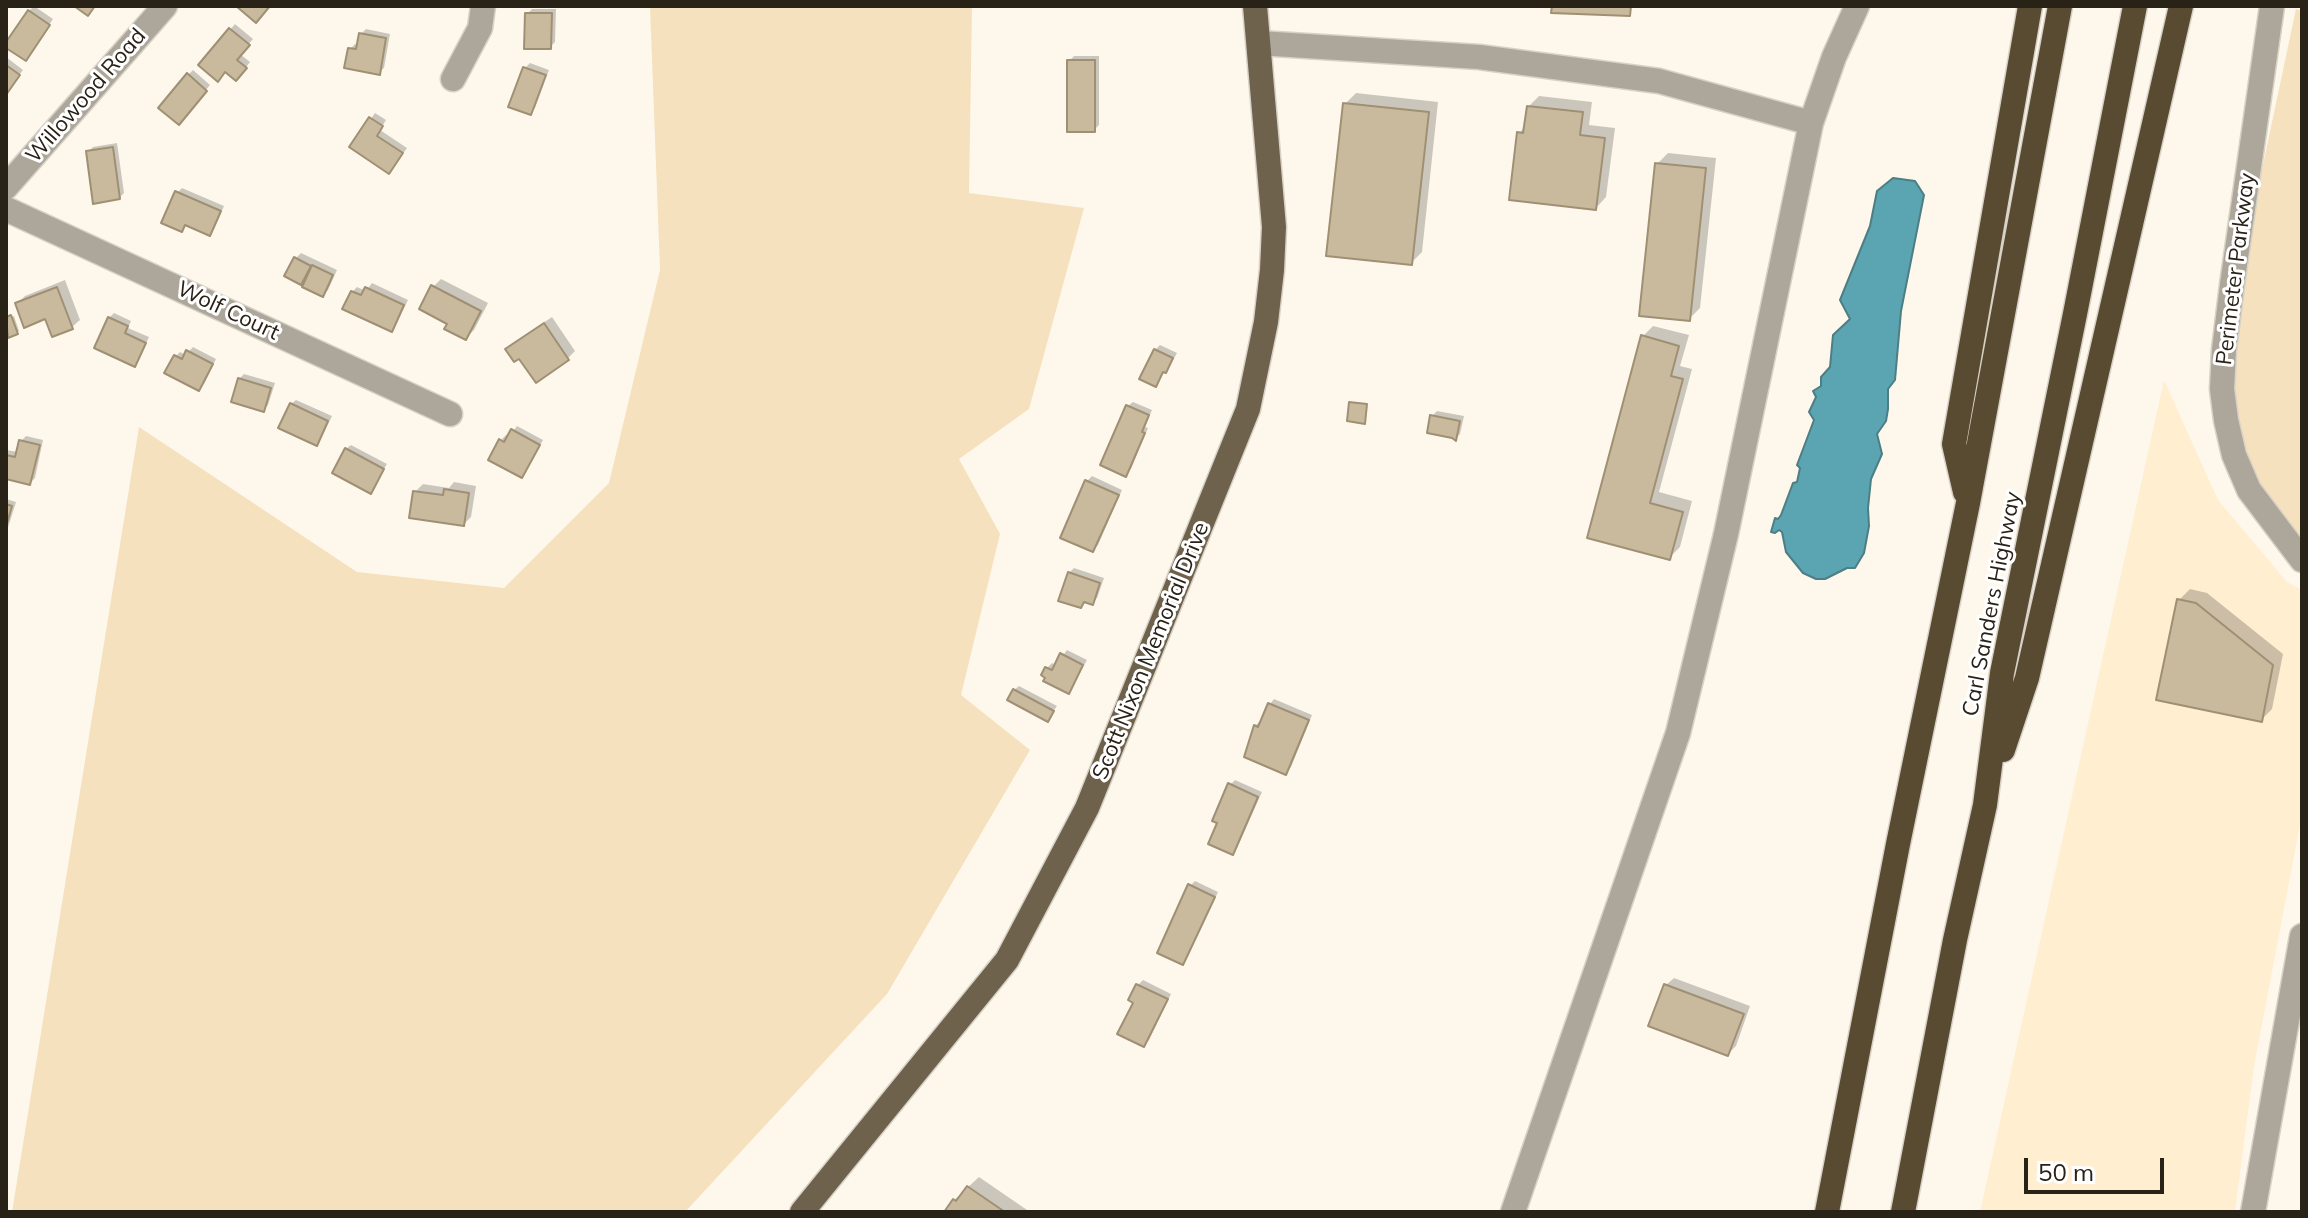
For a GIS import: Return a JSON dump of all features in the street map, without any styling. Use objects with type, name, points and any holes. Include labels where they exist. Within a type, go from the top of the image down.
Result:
[{"type":"highway","points":[[1968,503],[1954,444],[2030,6]]},
{"type":"highway","name":"Carl Sanders Highway","points":[[1827,1212],[1968,503],[2060,6]]},
{"type":"highway","name":"Carl Sanders Highway","points":[[1903,1212],[1955,940],[1985,805],[2002,673],[2135,6]]},
{"type":"highway","points":[[1985,805],[2027,678],[2181,6]]},
{"type":"main road","name":"Scott Nixon Memorial Drive","points":[[802,1212],[1007,960],[1087,808],[1248,409],[1266,322],[1274,227],[1255,6]]},
{"type":"street","name":"Willowood Road","points":[[6,187],[165,6]]},
{"type":"street","points":[[453,79],[480,28],[483,6]]},
{"type":"street","points":[[1513,1212],[1678,733],[1726,534],[1811,123],[1834,57],[1857,6]]},
{"type":"street","name":"Perimeter Parkway","points":[[2272,6],[2229,311],[2222,389],[2234,455],[2249,490],[2302,560]]},
{"type":"street","points":[[1259,43],[1479,57],[1659,81],[1811,123]]},
{"type":"street","name":"Wolf Court","points":[[6,209],[450,414]]},
{"type":"street","points":[[2253,1212],[2302,936]]},
{"type":"shaded area","points":[[650,6],[972,6],[969,193],[1084,208],[1029,409],[959,459],[1000,534],[961,695],[1030,750],[887,994],[685,1212],[12,1212],[139,427],[357,572],[504,588],[609,483],[660,270]]},
{"type":"shaded area","points":[[2296,9],[2302,11],[2302,555],[2249,490],[2223,366]]},
{"type":"shaded area","points":[[2164,380],[2218,500],[2287,582],[2302,590],[2302,814],[2254,1066],[2235,1212],[1980,1212]]},
{"type":"water","points":[[1893,178],[1915,181],[1924,195],[1901,311],[1895,380],[1888,389],[1886,421],[1877,434],[1882,454],[1871,479],[1869,526],[1864,553],[1855,568],[1847,568],[1825,579],[1816,579],[1803,573],[1786,552],[1782,532],[1771,532],[1793,483],[1797,482],[1800,468],[1797,465],[1814,420],[1809,412],[1816,397],[1813,391],[1821,386],[1821,377],[1830,367],[1833,335],[1850,319],[1840,300],[1870,226],[1877,191]]},
{"type":"building","points":[[74,6],[95,6],[88,16]]},
{"type":"building","points":[[236,6],[270,6],[256,23]]},
{"type":"building","points":[[1552,6],[1631,6],[1630,16],[1551,13]]},
{"type":"building","points":[[28,10],[50,25],[26,61],[6,48],[6,42]]},
{"type":"building","points":[[525,13],[552,13],[551,49],[524,49]]},
{"type":"building","points":[[229,28],[250,45],[237,60],[247,68],[236,81],[225,72],[218,82],[198,65]]},
{"type":"building","points":[[359,33],[386,38],[380,75],[344,68],[348,48],[356,49]]},
{"type":"building","points":[[1067,60],[1095,60],[1095,132],[1067,132]]},
{"type":"building","points":[[6,65],[20,75],[6,95]]},
{"type":"building","points":[[523,67],[546,75],[531,115],[508,107]]},
{"type":"building","points":[[187,73],[207,91],[179,125],[158,108]]},
{"type":"building","points":[[1343,103],[1429,112],[1412,265],[1326,256]]},
{"type":"building","points":[[1527,106],[1583,112],[1580,135],[1605,138],[1596,210],[1509,200],[1517,132],[1523,133]]},
{"type":"building","points":[[369,117],[383,126],[377,136],[403,153],[389,174],[349,147]]},
{"type":"building","points":[[113,147],[120,199],[93,204],[86,151]]},
{"type":"building","points":[[1655,163],[1706,168],[1690,321],[1639,316]]},
{"type":"building","points":[[175,191],[221,211],[210,236],[185,225],[182,232],[161,223]]},
{"type":"building","points":[[294,257],[311,266],[301,285],[284,276]]},
{"type":"building","points":[[312,265],[333,275],[323,297],[302,287]]},
{"type":"building","points":[[431,285],[481,311],[466,340],[444,329],[447,324],[419,309]]},
{"type":"building","points":[[57,287],[73,329],[52,337],[45,319],[24,328],[15,303]]},
{"type":"building","points":[[365,287],[404,305],[392,332],[342,309],[351,291],[361,295]]},
{"type":"building","points":[[11,315],[18,334],[8,338],[6,317]]},
{"type":"building","points":[[108,317],[128,326],[125,333],[146,343],[135,367],[94,348]]},
{"type":"building","points":[[544,323],[569,360],[536,383],[519,359],[514,362],[505,349]]},
{"type":"building","points":[[1641,335],[1679,346],[1671,376],[1683,379],[1650,503],[1683,512],[1670,560],[1587,538]]},
{"type":"building","points":[[1154,349],[1173,358],[1156,387],[1139,379]]},
{"type":"building","points":[[186,350],[213,364],[199,391],[164,373],[174,355],[182,359]]},
{"type":"building","points":[[238,378],[271,388],[264,412],[231,402]]},
{"type":"building","points":[[1349,402],[1367,404],[1365,424],[1347,421]]},
{"type":"building","points":[[290,403],[328,421],[317,446],[278,428]]},
{"type":"building","points":[[1126,405],[1149,415],[1142,432],[1145,433],[1126,477],[1100,465]]},
{"type":"building","points":[[1430,415],[1460,421],[1456,441],[1427,433]]},
{"type":"building","points":[[511,429],[540,445],[522,478],[488,460],[499,439],[504,442]]},
{"type":"building","points":[[19,440],[40,445],[30,485],[6,479],[6,455],[15,457]]},
{"type":"building","points":[[345,448],[384,469],[371,494],[332,473]]},
{"type":"building","points":[[1085,480],[1119,495],[1093,552],[1060,538]]},
{"type":"building","points":[[444,489],[469,493],[464,526],[409,518],[413,491],[443,495]]},
{"type":"building","points":[[6,504],[12,506],[6,527]]},
{"type":"building","points":[[1068,572],[1100,583],[1093,605],[1084,602],[1081,608],[1058,601]]},
{"type":"building","points":[[2177,599],[2196,603],[2273,665],[2262,722],[2156,700]]},
{"type":"building","points":[[1060,653],[1083,665],[1069,694],[1043,681],[1045,678],[1041,675],[1045,667],[1052,670]]},
{"type":"building","points":[[1013,689],[1054,711],[1048,722],[1007,700]]},
{"type":"building","points":[[1268,703],[1309,720],[1286,775],[1244,757],[1254,725],[1258,727]]},
{"type":"building","points":[[1228,783],[1258,797],[1233,855],[1208,844],[1217,823],[1212,821]]},
{"type":"building","points":[[1188,884],[1215,897],[1183,965],[1157,953]]},
{"type":"building","points":[[1136,984],[1168,999],[1144,1047],[1117,1034],[1133,1003],[1128,1000]]},
{"type":"building","points":[[1664,984],[1744,1014],[1728,1056],[1648,1026]]},
{"type":"building","points":[[967,1186],[1005,1212],[944,1212]]}]
